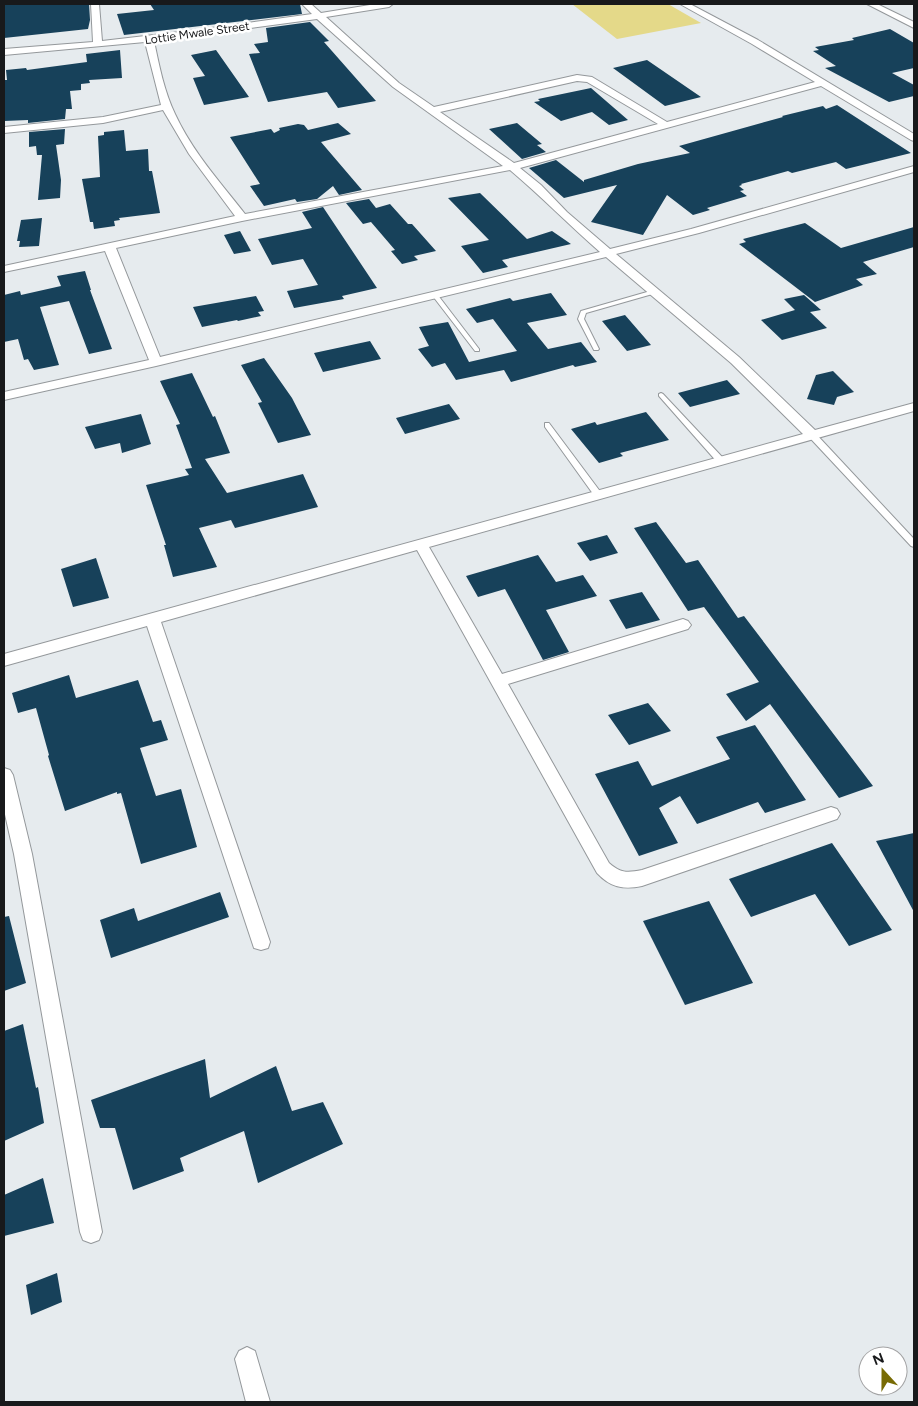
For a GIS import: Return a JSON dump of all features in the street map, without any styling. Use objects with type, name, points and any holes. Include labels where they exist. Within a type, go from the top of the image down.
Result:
[{"type":"street","points":[[95,4],[98,44]]},
{"type":"street","points":[[306,4],[396,85],[512,167],[608,253],[735,360],[813,436]]},
{"type":"street","name":"Lottie Mwale Street","points":[[4,52],[149,39],[319,16],[390,4]]},
{"type":"street","points":[[684,4],[755,42],[914,138]]},
{"type":"street","points":[[871,4],[914,25]]},
{"type":"street","points":[[149,39],[154,66],[167,106],[186,142],[242,218]]},
{"type":"street","points":[[432,112],[577,78],[589,79],[667,126]]},
{"type":"street","points":[[4,270],[242,218],[512,167],[821,83]]},
{"type":"street","points":[[4,130],[103,120],[167,106]]},
{"type":"street","points":[[4,396],[156,362],[608,253],[695,231],[914,169]]},
{"type":"street","points":[[110,246],[156,362]]},
{"type":"street","points":[[4,660],[914,407]]},
{"type":"street","points":[[421,545],[603,868],[612,878],[625,882],[642,878],[831,814]]},
{"type":"street","points":[[152,620],[261,942]]},
{"type":"street","points":[[499,681],[683,625]]},
{"type":"street","points":[[4,774],[23,854],[90,1232]]},
{"type":"street","points":[[247,1360],[258,1402]]},
{"type":"lane","points":[[596,349],[581,319],[583,312],[654,292]]},
{"type":"lane","points":[[435,295],[477,350]]},
{"type":"lane","points":[[661,395],[720,461]]},
{"type":"lane","points":[[547,425],[599,496]]},
{"type":"lane","points":[[813,436],[914,544]]},
{"type":"shaded area","points":[[572,4],[668,4],[701,23],[617,39]]},
{"type":"building","points":[[5,4],[89,4],[90,20],[88,29],[4,38]]},
{"type":"building","points":[[150,4],[300,4],[302,14],[124,35],[117,14],[154,10]]},
{"type":"building","points":[[310,22],[329,41],[324,42],[376,101],[338,108],[327,92],[268,102],[249,54],[260,53],[254,44],[268,42],[266,28]]},
{"type":"building","points":[[890,29],[914,43],[914,68],[892,73],[914,85],[914,96],[889,102],[825,68],[836,66],[813,51],[819,50],[815,47],[854,40],[852,38]]},
{"type":"building","points":[[120,50],[122,78],[89,80],[90,83],[81,84],[81,90],[70,91],[72,109],[66,109],[65,119],[28,123],[28,120],[4,121],[4,80],[7,80],[6,70],[26,68],[27,70],[87,62],[86,54]]},
{"type":"building","points":[[216,50],[249,97],[204,105],[193,78],[205,76],[191,55]]},
{"type":"building","points":[[647,60],[701,97],[665,106],[613,68]]},
{"type":"building","points":[[591,88],[628,120],[609,125],[592,112],[561,121],[534,102],[540,101],[538,99]]},
{"type":"building","points":[[837,105],[911,153],[846,169],[836,162],[792,173],[788,171],[741,184],[739,186],[744,190],[740,191],[747,196],[707,208],[710,210],[693,215],[667,195],[643,235],[591,222],[617,185],[564,198],[529,168],[556,160],[584,182],[584,180],[638,164],[690,153],[679,146],[782,116],[823,106],[826,109]]},
{"type":"building","points":[[338,123],[351,134],[321,142],[362,190],[339,195],[333,186],[317,199],[297,202],[295,199],[264,206],[250,186],[260,184],[230,137],[271,129],[274,133],[280,130],[279,128],[298,124],[304,125],[308,130]]},
{"type":"building","points":[[517,123],[542,144],[537,145],[546,152],[522,159],[489,129]]},
{"type":"building","points":[[65,129],[64,144],[56,145],[61,180],[60,198],[38,200],[42,155],[37,155],[36,146],[29,147],[29,132]]},
{"type":"building","points":[[124,130],[126,151],[148,149],[149,171],[152,171],[160,213],[119,218],[120,220],[114,221],[115,226],[94,229],[93,222],[90,222],[82,179],[100,177],[98,136],[104,135],[104,132]]},
{"type":"building","points":[[480,193],[527,239],[552,231],[571,244],[502,260],[508,267],[483,273],[461,246],[489,240],[448,198]]},
{"type":"building","points":[[369,199],[376,208],[390,204],[408,224],[412,224],[436,251],[414,256],[418,260],[402,264],[391,251],[395,250],[371,222],[363,224],[346,203]]},
{"type":"building","points":[[323,207],[377,288],[342,296],[344,299],[294,308],[287,291],[318,285],[303,259],[272,265],[258,239],[312,228],[302,212]]},
{"type":"building","points":[[42,218],[39,246],[19,247],[20,241],[17,241],[21,220]]},
{"type":"building","points":[[805,223],[841,248],[914,227],[914,247],[863,262],[877,274],[856,279],[863,285],[815,302],[739,244],[746,242],[743,239]]},
{"type":"building","points":[[240,231],[251,251],[234,254],[224,235]]},
{"type":"building","points":[[85,271],[112,349],[89,354],[69,301],[40,307],[59,365],[34,370],[28,359],[24,360],[18,339],[4,342],[4,295],[20,291],[21,295],[61,286],[57,276]]},
{"type":"building","points":[[551,293],[567,315],[527,323],[548,349],[581,342],[597,362],[575,367],[573,365],[511,382],[504,370],[456,380],[445,363],[432,367],[418,349],[429,346],[419,327],[448,322],[469,362],[517,351],[493,319],[477,323],[466,309],[510,298],[513,301]]},
{"type":"building","points":[[804,295],[821,310],[810,312],[827,328],[782,340],[761,320],[795,310],[784,299]]},
{"type":"building","points":[[256,296],[264,311],[258,312],[261,316],[238,321],[202,327],[193,307]]},
{"type":"building","points":[[625,315],[651,345],[627,351],[602,321]]},
{"type":"building","points":[[370,341],[381,359],[323,372],[314,353]]},
{"type":"building","points":[[264,358],[292,398],[311,435],[278,443],[258,403],[262,402],[241,365]]},
{"type":"building","points":[[833,371],[854,392],[837,397],[834,405],[807,399],[816,375]]},
{"type":"building","points":[[192,373],[213,417],[215,416],[230,453],[205,459],[227,493],[303,474],[318,507],[235,528],[231,520],[199,528],[217,567],[173,577],[164,545],[166,545],[146,485],[189,475],[185,469],[192,468],[176,425],[180,424],[160,381]]},
{"type":"building","points":[[727,380],[740,394],[690,407],[678,393]]},
{"type":"building","points":[[449,404],[460,419],[405,434],[396,418]]},
{"type":"building","points":[[646,412],[669,440],[620,453],[623,456],[599,463],[571,429],[595,422],[597,425]]},
{"type":"building","points":[[141,414],[151,444],[122,453],[120,443],[95,449],[85,427]]},
{"type":"building","points":[[656,522],[686,563],[698,560],[738,618],[744,616],[873,786],[839,798],[770,704],[746,721],[726,694],[759,682],[704,607],[688,611],[634,528]]},
{"type":"building","points":[[607,535],[618,553],[590,561],[577,543]]},
{"type":"building","points":[[538,555],[556,582],[583,575],[597,596],[546,610],[569,652],[543,660],[505,589],[478,597],[466,576]]},
{"type":"building","points":[[96,558],[109,598],[73,607],[61,569]]},
{"type":"building","points":[[642,592],[660,620],[626,629],[609,600]]},
{"type":"building","points":[[69,675],[76,698],[138,680],[153,722],[161,720],[168,740],[140,748],[156,796],[181,789],[197,847],[141,864],[121,793],[117,794],[117,792],[65,811],[36,708],[18,713],[12,693]]},
{"type":"building","points":[[648,703],[671,731],[629,745],[608,715]]},
{"type":"building","points":[[755,725],[806,800],[765,813],[758,802],[697,824],[680,796],[659,808],[678,843],[639,856],[595,774],[638,761],[652,786],[730,759],[716,737]]},
{"type":"building","points":[[914,833],[914,912],[876,841]]},
{"type":"building","points":[[832,843],[892,930],[849,946],[815,894],[751,917],[729,879]]},
{"type":"building","points":[[220,892],[229,917],[111,958],[100,920],[134,908],[138,921]]},
{"type":"building","points":[[709,901],[753,983],[685,1005],[643,921]]},
{"type":"building","points":[[9,916],[26,983],[4,991],[4,917]]},
{"type":"building","points":[[23,1024],[36,1088],[38,1087],[44,1123],[4,1141],[4,1031]]},
{"type":"building","points":[[205,1059],[210,1098],[276,1066],[292,1111],[323,1102],[343,1144],[258,1183],[244,1131],[180,1158],[184,1171],[133,1190],[115,1128],[100,1128],[91,1100]]},
{"type":"building","points":[[43,1178],[54,1223],[4,1236],[4,1195]]},
{"type":"building","points":[[57,1273],[62,1302],[31,1315],[26,1285]]}]
